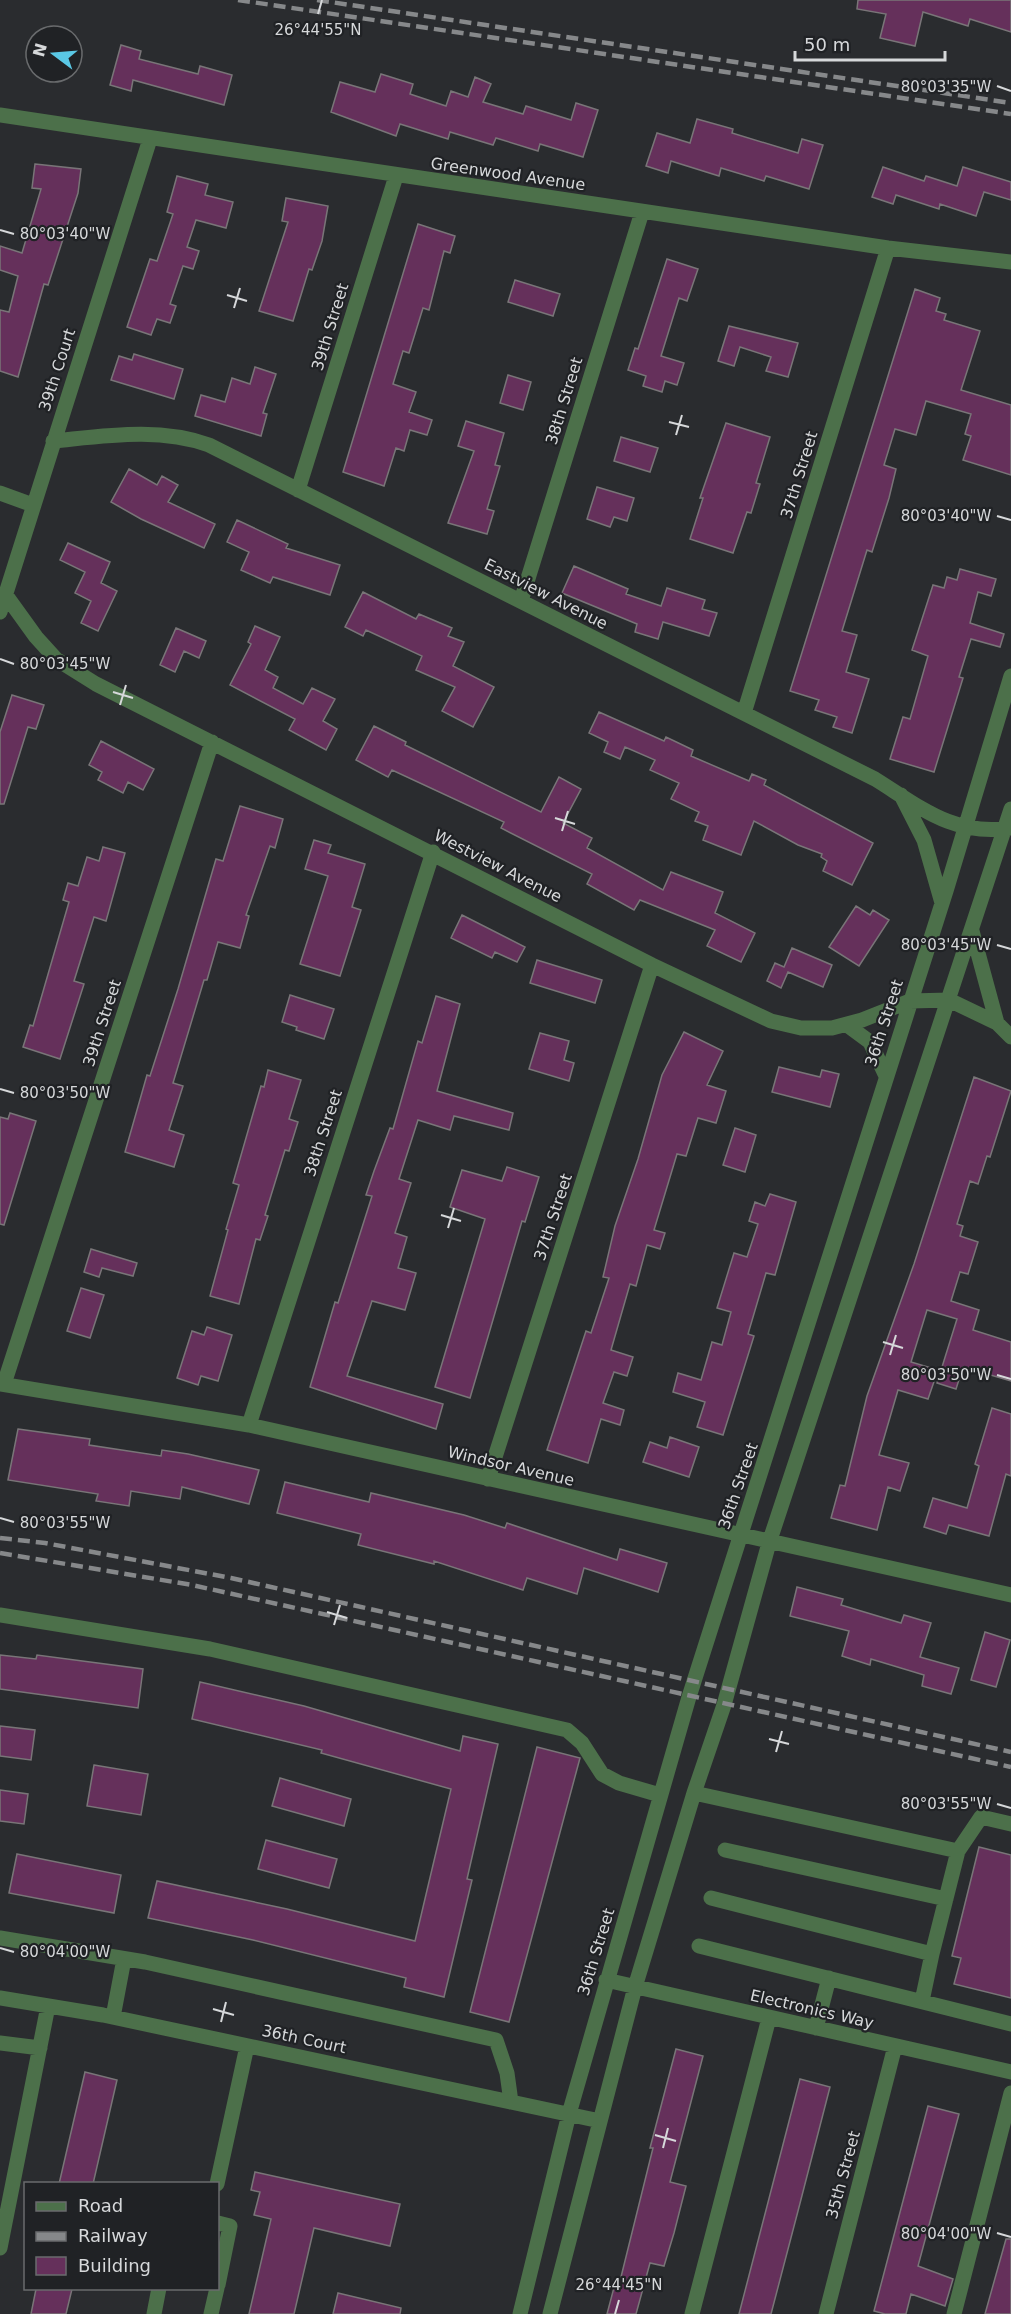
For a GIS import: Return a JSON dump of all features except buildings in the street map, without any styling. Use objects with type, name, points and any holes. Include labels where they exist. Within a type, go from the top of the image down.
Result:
[{"type":"street","name":"Greenwood Avenue","points":[[0,115],[888,248],[1011,262]]},
{"type":"street","name":"39th Court","points":[[0,612],[150,139]]},
{"type":"street","name":"39th Street","points":[[298,490],[396,176]]},
{"type":"street","name":"38th Street","points":[[521,601],[642,212]]},
{"type":"street","name":"37th Street","points":[[744,713],[888,248]]},
{"type":"street","name":"Eastview Avenue","points":[[53,441],[144,434],[175,435],[209,445],[875,778],[940,820],[965,828],[1008,829]]},
{"type":"street","points":[[0,493],[33,505]]},
{"type":"street","name":"Westview Avenue","points":[[5,594],[36,637],[56,659],[96,684],[433,852],[652,965],[771,1021],[816,1029],[847,1025],[910,1001],[949,1000],[997,1023],[1011,1037]]},
{"type":"street","name":"36th Street","points":[[520,2314],[568,2114],[660,1795],[739,1536],[752,1507],[1011,676]]},
{"type":"street","name":"39th Street","points":[[2,1384],[212,742]]},
{"type":"street","points":[[901,795],[924,840],[942,903]]},
{"type":"street","points":[[550,2314],[635,1987],[694,1793],[724,1705],[769,1543],[1008,829],[1011,809]]},
{"type":"street","name":"38th Street","points":[[249,1425],[433,852]]},
{"type":"street","points":[[972,931],[997,1023]]},
{"type":"street","name":"37th Street","points":[[488,1479],[652,965]]},
{"type":"street","points":[[847,1025],[870,1042],[886,1076]]},
{"type":"street","name":"Windsor Avenue","points":[[2,1384],[249,1425],[769,1543],[1011,1595]]},
{"type":"street","points":[[0,1615],[210,1649],[567,1730],[582,1743],[602,1774],[620,1783],[660,1795]]},
{"type":"street","points":[[694,1793],[958,1851]]},
{"type":"street","points":[[922,2001],[958,1851],[981,1817],[1011,1824]]},
{"type":"street","points":[[725,1850],[946,1899]]},
{"type":"street","points":[[711,1898],[932,1954]]},
{"type":"street","points":[[0,1938],[124,1959],[496,2040],[507,2073],[511,2102]]},
{"type":"street","points":[[699,1946],[1011,2024]]},
{"type":"street","points":[[113,2017],[124,1959]]},
{"type":"street","points":[[816,2028],[829,1978]]},
{"type":"street","name":"Electronics Way","points":[[606,1980],[1011,2072]]},
{"type":"street","name":"36th Court","points":[[0,1998],[113,2017],[600,2121]]},
{"type":"street","points":[[0,2248],[48,2006]]},
{"type":"street","points":[[693,2314],[769,2018]]},
{"type":"street","points":[[0,2043],[40,2048]]},
{"type":"street","points":[[217,2182],[247,2046]]},
{"type":"street","name":"35th Street","points":[[826,2314],[895,2046]]},
{"type":"street","points":[[954,2314],[1011,2093]]},
{"type":"street","points":[[219,2223],[230,2226],[219,2278]]},
{"type":"street","points":[[154,2314],[159,2290]]},
{"type":"street","points":[[211,2314],[216,2290]]},
{"type":"railway","points":[[238,0],[1011,114]]},
{"type":"railway","points":[[317,0],[1011,103]]},
{"type":"railway","points":[[0,1538],[45,1543],[231,1578],[1011,1752]]},
{"type":"railway","points":[[0,1553],[192,1585],[1011,1767]]}]
